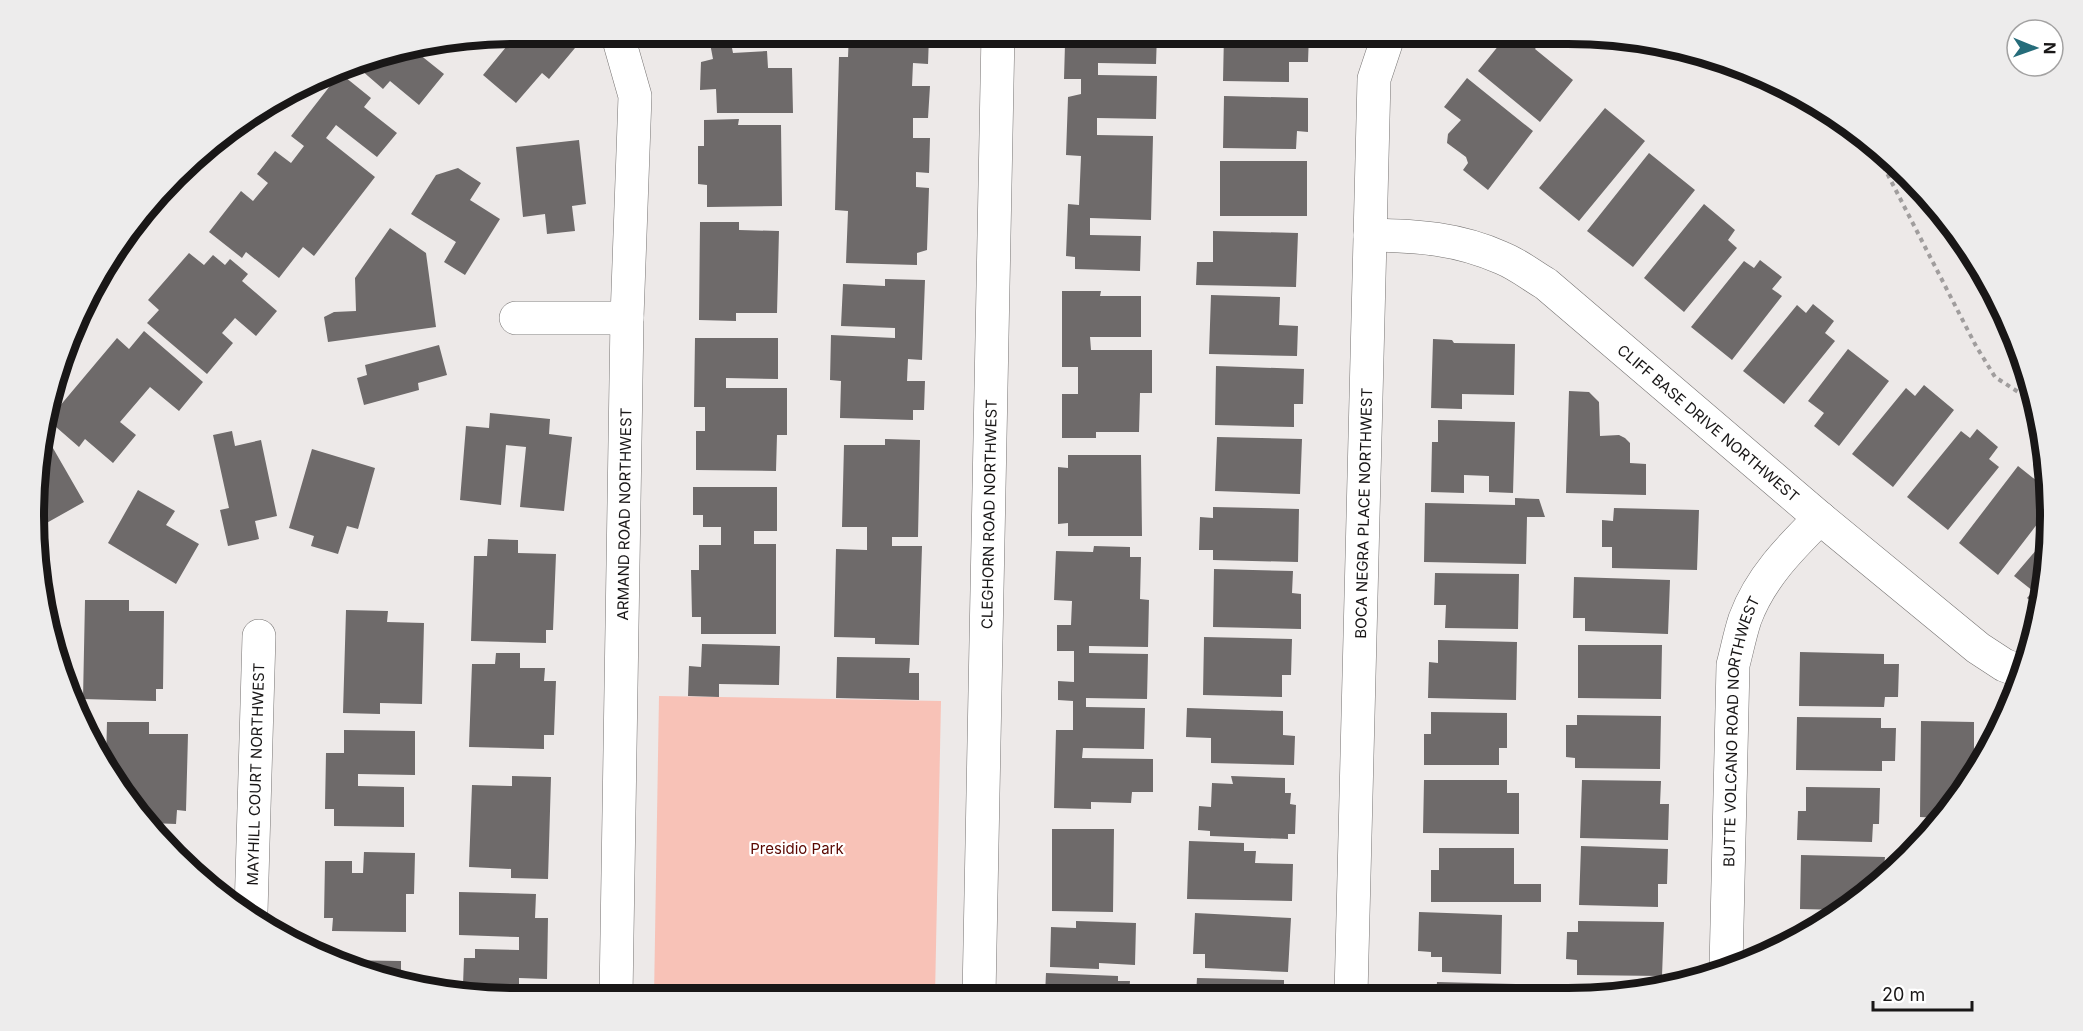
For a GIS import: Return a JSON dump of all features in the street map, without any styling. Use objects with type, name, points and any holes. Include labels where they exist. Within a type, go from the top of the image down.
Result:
[{"type":"street","name":"ARMAND ROAD NORTHWEST","points":[[616,988],[627,318],[635,96],[620,44]]},
{"type":"street","name":"CLEGHORN ROAD NORTHWEST","points":[[979,988],[998,44]]},
{"type":"street","name":"BOCA NEGRA PLACE NORTHWEST","points":[[1351,988],[1374,79],[1386,44]]},
{"type":"street","name":"CLIFF BASE DRIVE NORTHWEST","points":[[1370,235],[1423,236],[1464,244],[1504,258],[1546,284],[1820,518],[1978,648],[2013,669]]},
{"type":"street","points":[[516,318],[627,318]]},
{"type":"street","name":"BUTTE VOLCANO ROAD NORTHWEST","points":[[1725,960],[1733,665],[1745,620],[1761,585],[1783,555],[1820,518]]},
{"type":"street","name":"MAYHILL COURT NORTHWEST","points":[[251,907],[258,636]]},
{"type":"path","points":[[1882,164],[1976,346],[1995,377],[2024,395]]},
{"type":"green space","name":"Presidio Park","points":[[659,696],[941,701],[935,988],[654,988]]},
{"type":"building","points":[[508,44],[570,44],[575,48],[549,79],[542,73],[516,103],[483,75]]},
{"type":"building","points":[[710,44],[750,44],[732,48],[733,53],[767,51],[768,68],[792,68],[793,113],[717,113],[716,89],[700,90],[701,62],[713,59]]},
{"type":"building","points":[[849,44],[929,44],[928,64],[913,63],[912,86],[930,86],[928,118],[913,118],[913,138],[930,138],[929,173],[916,172],[916,187],[929,188],[927,250],[917,253],[917,265],[846,263],[848,211],[835,210],[839,57],[848,57]]},
{"type":"building","points":[[1065,44],[1157,44],[1156,64],[1098,63],[1098,75],[1157,76],[1156,119],[1097,118],[1097,135],[1153,136],[1151,220],[1090,218],[1090,235],[1141,236],[1140,271],[1075,269],[1075,257],[1066,256],[1068,204],[1079,205],[1081,156],[1066,155],[1068,97],[1081,94],[1081,79],[1064,79]]},
{"type":"building","points":[[1224,44],[1309,44],[1308,62],[1289,62],[1289,82],[1223,81]]},
{"type":"building","points":[[1500,44],[1539,44],[1535,49],[1573,80],[1540,122],[1478,71]]},
{"type":"building","points":[[419,54],[444,74],[419,105],[390,81],[383,89],[361,70]]},
{"type":"building","points":[[344,76],[371,98],[364,107],[397,133],[377,157],[336,125],[326,138],[375,177],[314,256],[303,247],[279,278],[246,252],[242,258],[209,232],[241,191],[253,201],[268,183],[257,174],[275,151],[291,163],[304,146],[291,136],[335,79]]},
{"type":"building","points":[[1467,78],[1533,131],[1488,190],[1463,170],[1468,163],[1466,157],[1447,143],[1448,134],[1461,120],[1444,107]]},
{"type":"building","points":[[1224,96],[1308,98],[1308,132],[1297,131],[1296,149],[1223,148]]},
{"type":"building","points":[[1605,108],[1645,141],[1579,221],[1539,188]]},
{"type":"building","points":[[739,119],[738,125],[781,125],[782,206],[707,207],[707,185],[698,184],[698,146],[704,146],[704,120]]},
{"type":"building","points":[[579,140],[586,204],[572,206],[575,231],[547,234],[545,214],[523,217],[516,147]]},
{"type":"building","points":[[1649,153],[1695,190],[1633,267],[1587,231]]},
{"type":"building","points":[[1220,161],[1307,161],[1307,216],[1220,216]]},
{"type":"building","points":[[458,168],[481,183],[470,200],[500,219],[465,275],[444,262],[456,242],[411,214],[436,175]]},
{"type":"building","points":[[1704,204],[1735,230],[1728,240],[1737,248],[1684,312],[1644,278]]},
{"type":"building","points":[[700,222],[739,222],[739,230],[779,231],[777,313],[736,313],[736,321],[699,320]]},
{"type":"building","points":[[390,228],[426,253],[436,327],[328,342],[324,317],[334,312],[356,311],[355,278]]},
{"type":"building","points":[[1213,231],[1298,233],[1296,287],[1196,285],[1197,262],[1213,262]]},
{"type":"building","points":[[189,253],[204,265],[213,255],[225,265],[230,259],[248,274],[242,281],[277,311],[256,336],[235,318],[222,333],[233,343],[207,374],[147,323],[159,310],[148,300]]},
{"type":"building","points":[[1760,260],[1782,277],[1772,289],[1782,296],[1732,360],[1691,327],[1744,261],[1754,268]]},
{"type":"building","points":[[885,279],[925,280],[922,360],[908,359],[907,381],[925,381],[924,410],[913,410],[913,420],[840,418],[841,381],[830,380],[831,335],[895,338],[895,328],[841,326],[843,284],[885,286]]},
{"type":"building","points":[[1062,291],[1101,291],[1100,296],[1141,296],[1141,337],[1090,337],[1091,350],[1152,350],[1152,393],[1140,393],[1139,432],[1096,432],[1096,438],[1062,438],[1062,394],[1078,394],[1078,367],[1062,367]]},
{"type":"building","points":[[1211,295],[1280,297],[1279,325],[1298,326],[1297,356],[1209,354]]},
{"type":"building","points":[[1813,304],[1834,321],[1825,333],[1835,341],[1784,404],[1743,371],[1797,305],[1806,313]]},
{"type":"building","points":[[144,331],[203,382],[179,411],[150,387],[120,422],[136,435],[113,463],[85,439],[79,447],[53,424],[56,411],[117,338],[129,349]]},
{"type":"building","points":[[695,338],[778,338],[778,379],[726,378],[726,388],[787,388],[787,435],[777,435],[776,471],[696,470],[696,431],[705,431],[705,407],[694,407]]},
{"type":"building","points":[[1433,339],[1452,340],[1454,343],[1515,344],[1514,395],[1462,394],[1462,409],[1431,408]]},
{"type":"building","points":[[439,345],[447,375],[418,383],[419,390],[364,405],[357,378],[367,375],[365,365]]},
{"type":"building","points":[[1848,349],[1889,381],[1839,446],[1814,426],[1824,413],[1808,401]]},
{"type":"building","points":[[1216,366],[1304,369],[1303,404],[1294,404],[1294,427],[1215,425]]},
{"type":"building","points":[[1924,385],[1954,410],[1893,487],[1852,454],[1906,388],[1915,396]]},
{"type":"building","points":[[1569,391],[1589,392],[1599,402],[1600,436],[1619,435],[1625,438],[1630,443],[1630,463],[1646,464],[1646,495],[1566,493]]},
{"type":"building","points":[[490,413],[550,419],[549,434],[572,437],[564,511],[520,507],[526,447],[506,445],[501,505],[460,500],[466,426],[489,428]]},
{"type":"building","points":[[1438,420],[1515,422],[1513,493],[1489,492],[1489,476],[1464,475],[1464,493],[1431,492],[1432,442],[1438,442]]},
{"type":"building","points":[[1977,429],[1998,447],[1989,459],[1999,467],[1948,530],[1907,497],[1961,431],[1970,438]]},
{"type":"building","points":[[232,431],[235,446],[261,440],[277,516],[255,521],[259,539],[228,546],[220,510],[229,508],[213,435]]},
{"type":"building","points":[[1217,437],[1302,439],[1300,494],[1215,491]]},
{"type":"building","points":[[885,439],[920,440],[918,537],[892,537],[892,546],[922,546],[919,645],[875,644],[875,638],[834,637],[836,549],[867,550],[867,527],[842,527],[844,445],[885,445]]},
{"type":"building","points":[[50,443],[84,502],[44,524],[45,485]]},
{"type":"building","points":[[312,449],[375,468],[358,529],[347,526],[338,554],[311,546],[314,536],[289,528]]},
{"type":"building","points":[[1068,455],[1141,455],[1142,536],[1068,536],[1068,523],[1058,524],[1058,467],[1068,468]]},
{"type":"building","points":[[2018,466],[2038,482],[2040,521],[1998,575],[1959,543]]},
{"type":"building","points":[[693,487],[777,487],[777,531],[754,531],[754,544],[776,544],[776,634],[701,634],[701,617],[692,617],[691,570],[699,570],[699,545],[721,545],[721,527],[703,527],[703,515],[693,515]]},
{"type":"building","points":[[138,490],[175,511],[166,525],[199,544],[176,584],[108,543]]},
{"type":"building","points":[[1515,498],[1539,499],[1545,517],[1527,517],[1526,564],[1424,562],[1425,503],[1515,505]]},
{"type":"building","points":[[1213,507],[1299,509],[1298,562],[1213,560],[1213,550],[1199,550],[1200,517],[1213,518]]},
{"type":"building","points":[[1614,508],[1699,510],[1697,570],[1612,568],[1612,547],[1602,547],[1602,520],[1613,521]]},
{"type":"building","points":[[488,539],[518,540],[518,553],[556,554],[553,630],[546,630],[546,643],[471,641],[474,556],[487,556]]},
{"type":"building","points":[[1094,546],[1130,547],[1130,557],[1141,557],[1140,599],[1149,600],[1148,647],[1089,646],[1089,653],[1148,654],[1147,699],[1086,698],[1086,707],[1145,708],[1144,749],[1083,748],[1082,758],[1153,759],[1153,792],[1132,792],[1131,803],[1091,802],[1091,809],[1054,808],[1056,730],[1073,730],[1073,701],[1058,700],[1058,681],[1074,682],[1074,651],[1057,651],[1057,625],[1071,625],[1072,601],[1054,600],[1056,551],[1093,552]]},
{"type":"building","points":[[2038,548],[2033,591],[2014,576]]},
{"type":"building","points":[[1214,569],[1293,571],[1292,593],[1301,594],[1301,629],[1213,627]]},
{"type":"building","points":[[1435,573],[1519,574],[1518,629],[1445,628],[1446,605],[1434,605]]},
{"type":"building","points":[[1574,577],[1670,580],[1668,634],[1585,631],[1585,618],[1573,618]]},
{"type":"building","points":[[2033,591],[2031,601],[2027,598]]},
{"type":"building","points":[[85,600],[129,600],[129,611],[164,611],[163,689],[156,689],[156,701],[83,699]]},
{"type":"building","points":[[346,610],[388,611],[387,622],[424,623],[422,704],[380,703],[380,714],[343,713]]},
{"type":"building","points":[[1204,637],[1292,639],[1291,675],[1282,675],[1282,697],[1203,695]]},
{"type":"building","points":[[1438,640],[1517,642],[1516,700],[1428,698],[1429,662],[1438,663]]},
{"type":"building","points":[[702,644],[780,646],[779,685],[719,684],[719,697],[688,696],[689,666],[701,667]]},
{"type":"building","points":[[1578,645],[1662,645],[1661,699],[1578,698]]},
{"type":"building","points":[[1800,652],[1884,654],[1884,664],[1899,664],[1898,697],[1885,697],[1884,707],[1799,706]]},
{"type":"building","points":[[496,653],[520,653],[520,668],[545,668],[544,681],[556,681],[554,735],[544,735],[544,749],[469,747],[472,664],[495,664]]},
{"type":"building","points":[[837,657],[910,658],[909,673],[919,673],[919,700],[836,698]]},
{"type":"building","points":[[1187,708],[1283,711],[1283,735],[1295,736],[1294,765],[1211,763],[1211,738],[1186,737]]},
{"type":"building","points":[[1431,712],[1507,713],[1507,748],[1499,748],[1499,765],[1424,765],[1424,734],[1431,734]]},
{"type":"building","points":[[1577,715],[1661,716],[1660,769],[1575,768],[1575,758],[1566,757],[1566,725],[1577,725]]},
{"type":"building","points":[[1797,717],[1881,718],[1881,728],[1896,728],[1895,761],[1882,761],[1882,771],[1796,770]]},
{"type":"building","points":[[1921,721],[1974,722],[1974,755],[1930,817],[1920,817]]},
{"type":"building","points":[[107,722],[149,722],[149,734],[188,734],[186,811],[177,810],[176,824],[158,823],[123,778],[106,751]]},
{"type":"building","points":[[344,730],[415,731],[415,775],[358,774],[358,786],[404,787],[404,827],[334,826],[334,809],[325,809],[326,753],[344,753]]},
{"type":"building","points":[[512,776],[551,777],[548,879],[511,878],[511,869],[469,867],[472,785],[512,786]]},
{"type":"building","points":[[1231,776],[1285,778],[1285,793],[1291,793],[1290,804],[1296,805],[1295,834],[1288,834],[1288,839],[1210,836],[1210,831],[1198,830],[1199,806],[1211,807],[1212,783],[1233,784]]},
{"type":"building","points":[[1424,780],[1507,780],[1507,793],[1519,793],[1519,834],[1423,833]]},
{"type":"building","points":[[1582,780],[1661,781],[1660,804],[1669,804],[1668,840],[1580,838]]},
{"type":"building","points":[[1806,787],[1880,788],[1879,824],[1873,824],[1872,842],[1797,840],[1798,811],[1806,811]]},
{"type":"building","points":[[1052,829],[1114,829],[1113,912],[1052,911]]},
{"type":"building","points":[[1189,841],[1244,843],[1244,851],[1256,851],[1255,863],[1293,864],[1292,901],[1187,899]]},
{"type":"building","points":[[1581,846],[1668,849],[1667,884],[1658,884],[1658,907],[1579,905]]},
{"type":"building","points":[[1439,848],[1514,848],[1514,884],[1541,884],[1541,902],[1431,902],[1431,870],[1439,870]]},
{"type":"building","points":[[364,852],[415,853],[414,894],[406,894],[406,932],[332,931],[333,918],[324,918],[325,861],[352,861],[352,873],[363,873]]},
{"type":"building","points":[[1801,855],[1885,857],[1884,865],[1879,870],[1827,910],[1800,909]]},
{"type":"building","points":[[459,892],[536,894],[535,918],[548,918],[547,979],[519,978],[519,986],[463,984],[464,958],[475,958],[475,949],[519,950],[519,937],[459,935]]},
{"type":"building","points":[[1419,912],[1502,915],[1501,974],[1442,972],[1442,957],[1431,957],[1431,952],[1418,951]]},
{"type":"building","points":[[1195,913],[1291,918],[1288,972],[1205,968],[1205,954],[1193,954]]},
{"type":"building","points":[[1076,921],[1136,923],[1135,965],[1099,963],[1099,969],[1050,967],[1051,927],[1076,928]]},
{"type":"building","points":[[1578,921],[1664,922],[1662,976],[1577,975],[1577,960],[1566,959],[1567,932],[1578,932]]},
{"type":"building","points":[[359,960],[401,961],[401,973]]},
{"type":"building","points":[[1046,973],[1118,976],[1118,981],[1130,981],[1130,988],[1045,988]]},
{"type":"building","points":[[1197,978],[1284,980],[1284,988],[1196,988]]},
{"type":"building","points":[[1437,982],[1516,984],[1516,988],[1436,988]]}]
